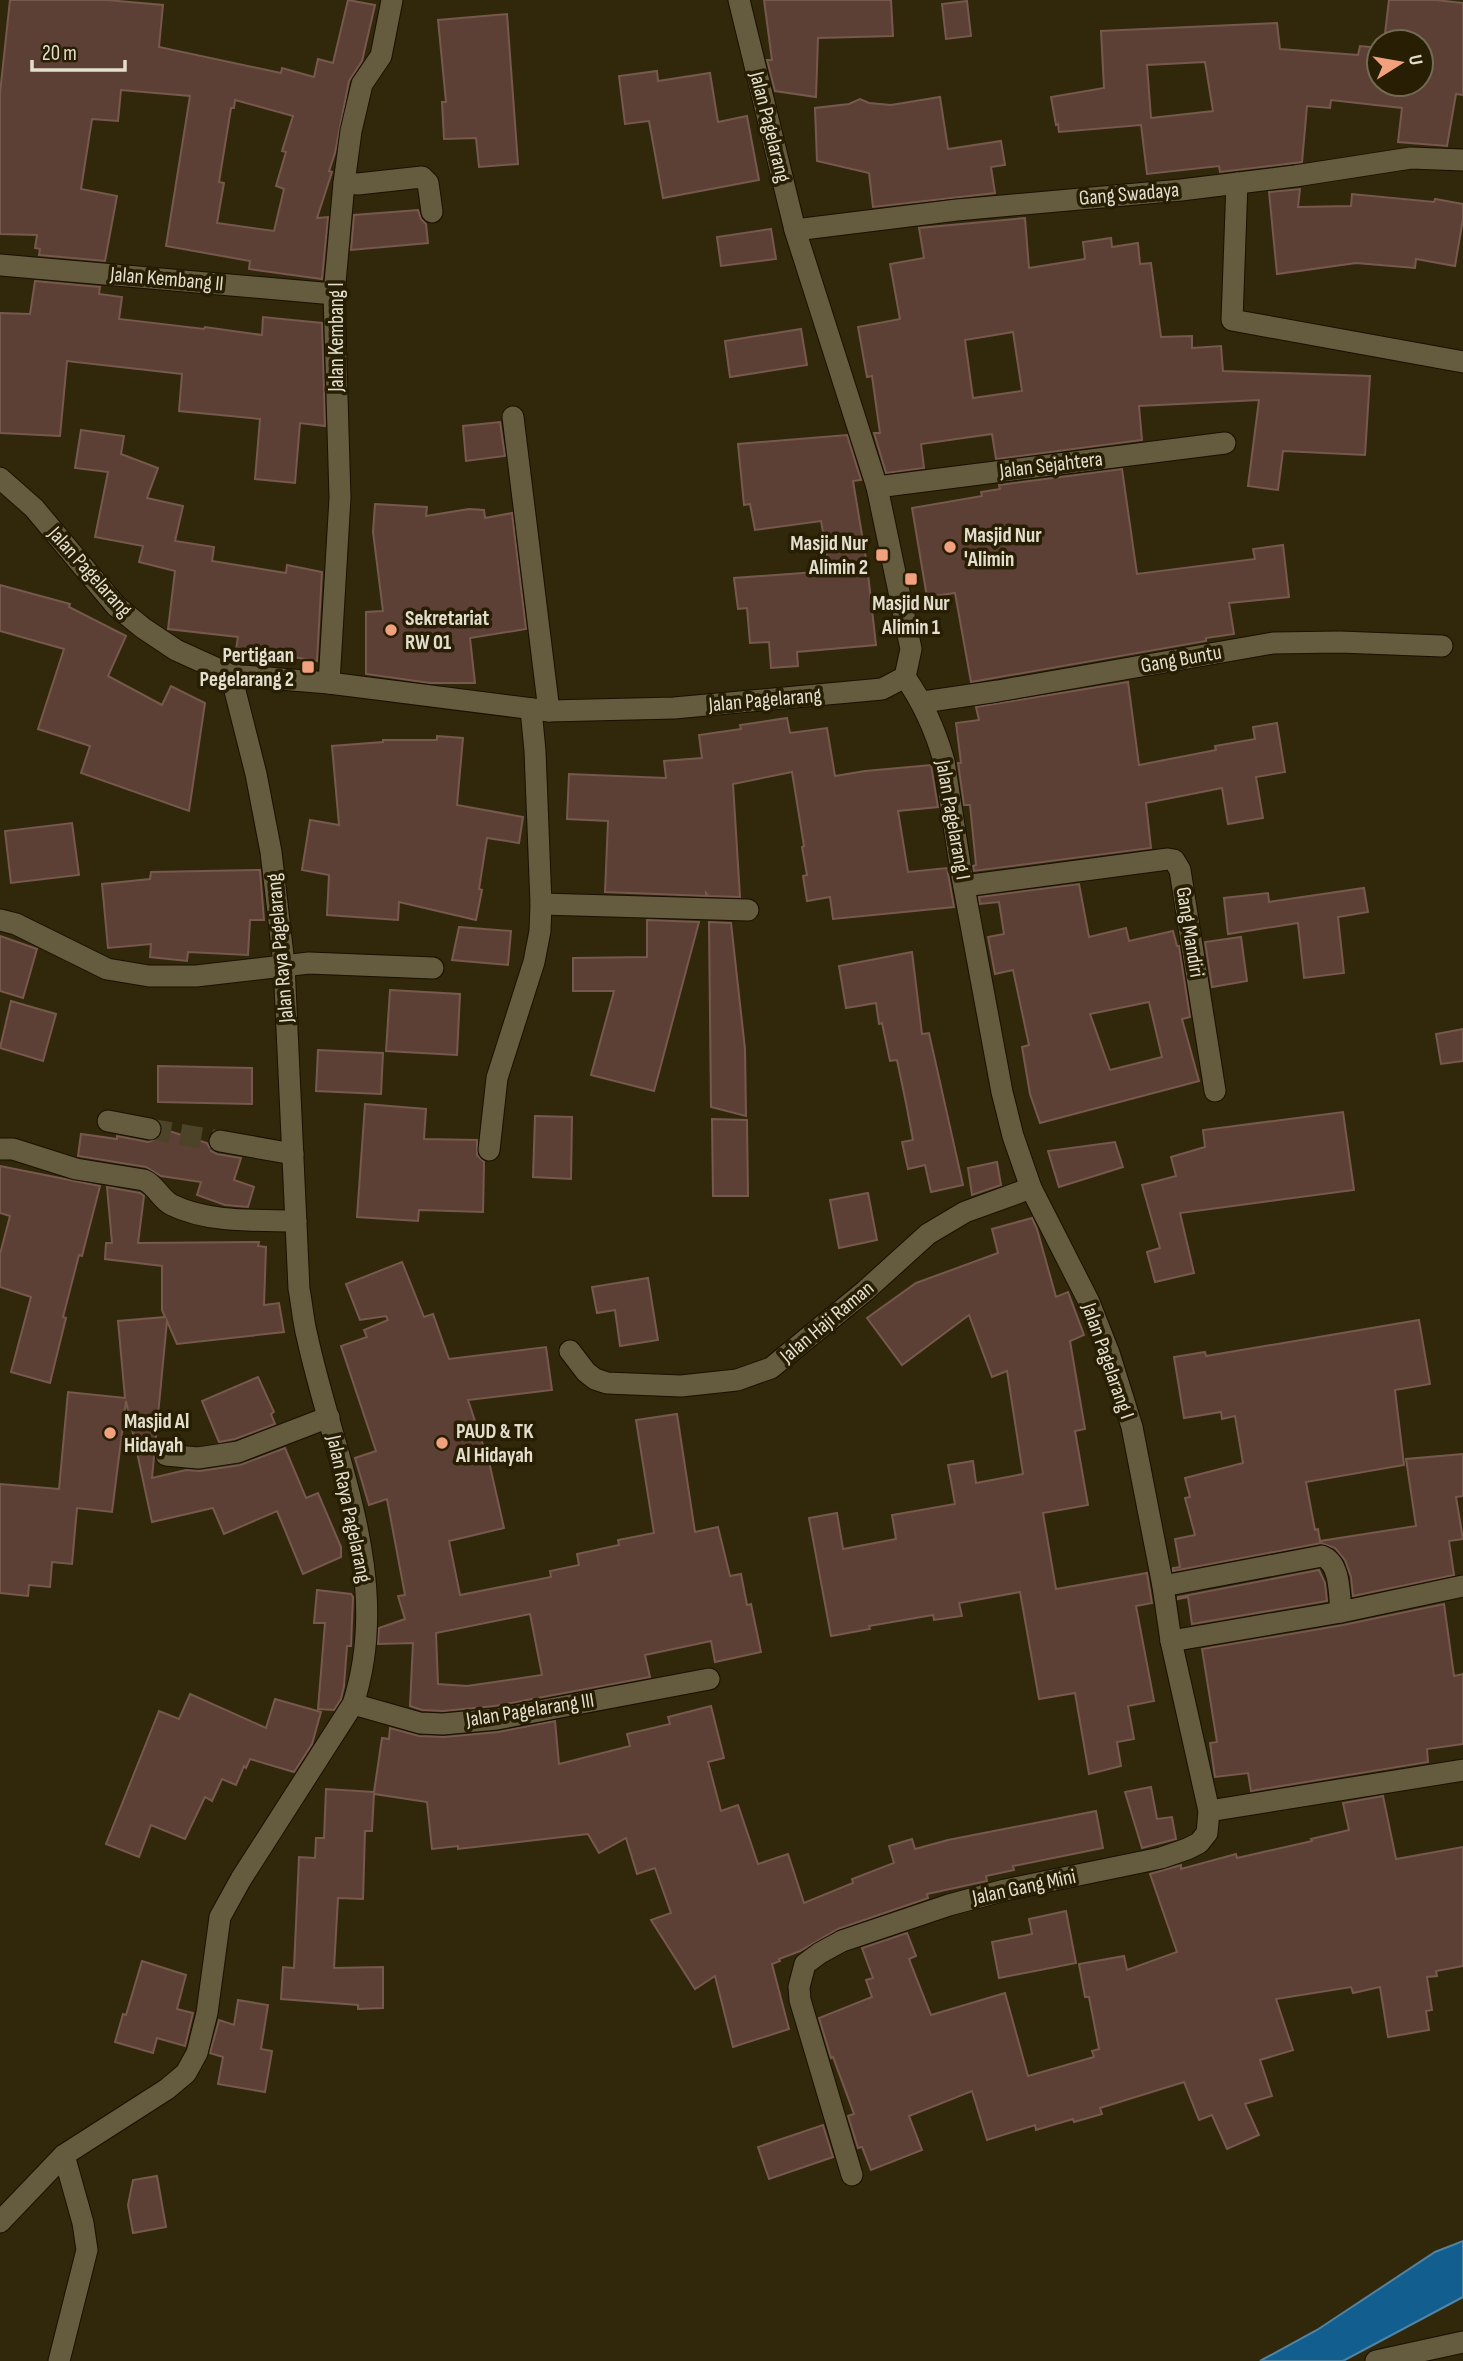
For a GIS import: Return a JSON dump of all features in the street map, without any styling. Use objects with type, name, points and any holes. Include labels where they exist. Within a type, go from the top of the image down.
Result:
[{"type":"street","name":"Jalan Kembang I","points":[[328,683],[340,498],[334,294],[344,183],[351,131],[362,84],[381,56],[392,0]]},
{"type":"street","name":"Jalan Pagelarang","points":[[0,478],[34,508],[116,606],[176,650],[231,675],[328,683],[540,710],[674,708],[882,689],[905,677],[911,649],[877,487],[795,230],[739,0]]},
{"type":"street","name":"Gang Swadaya","points":[[795,230],[957,210],[1237,183],[1411,158],[1463,160]]},
{"type":"street","points":[[344,183],[422,177],[429,183],[432,212]]},
{"type":"street","points":[[1237,183],[1233,320],[1463,362]]},
{"type":"street","name":"Jalan Kembang II","points":[[0,265],[334,294]]},
{"type":"street","points":[[489,1150],[497,1078],[534,961],[540,931],[541,904],[540,710],[513,417]]},
{"type":"street","name":"Jalan Sejahtera","points":[[877,487],[1225,443]]},
{"type":"street","name":"Gang Buntu","points":[[923,702],[1273,643],[1340,642],[1441,646]]},
{"type":"street","name":"Jalan Raya Pagelarang","points":[[0,2222],[64,2155],[157,2097],[186,2073],[197,2053],[207,2013],[220,1917],[241,1879],[353,1704],[360,1682],[368,1608],[364,1559],[307,1337],[299,1289],[284,964],[266,826],[254,762],[231,675]]},
{"type":"street","name":"Jalan Pagelarang I","points":[[905,677],[923,702],[935,729],[944,761],[964,886],[1002,1091],[1013,1136],[1031,1188],[1089,1302],[1109,1353],[1132,1427],[1171,1641],[1209,1811]]},
{"type":"street","name":"Gang Mandiri","points":[[964,886],[1174,860],[1180,870],[1215,1091]]},
{"type":"street","points":[[541,904],[748,910]]},
{"type":"street","points":[[0,920],[16,924],[107,969],[149,976],[196,976],[309,963],[433,968]]},
{"type":"street","points":[[107,1121],[150,1129]]},
{"type":"street","points":[[220,1141],[293,1154]]},
{"type":"street","points":[[0,1149],[13,1149],[76,1169],[144,1180],[170,1205],[205,1216],[296,1221]]},
{"type":"street","name":"Jalan Haji Raman","points":[[570,1351],[586,1372],[607,1382],[681,1386],[737,1380],[771,1368],[865,1291],[928,1234],[965,1212],[1031,1188]]},
{"type":"street","points":[[166,1455],[198,1458],[238,1452],[329,1417]]},
{"type":"street","points":[[1163,1586],[1322,1556],[1330,1559],[1335,1567],[1341,1612]]},
{"type":"street","points":[[1171,1641],[1341,1612],[1463,1586]]},
{"type":"street","name":"Jalan Pagelarang III","points":[[353,1704],[420,1723],[443,1724],[497,1718],[709,1679]]},
{"type":"street","points":[[1209,1811],[1463,1770]]},
{"type":"street","name":"Jalan Gang Mini","points":[[852,2175],[800,2000],[799,1987],[805,1964],[820,1953],[861,1934],[949,1905],[1187,1850],[1199,1843],[1207,1833],[1209,1811]]},
{"type":"street","points":[[59,2361],[87,2250],[83,2223],[64,2155]]},
{"type":"street","points":[[1376,2361],[1463,2342]]},
{"type":"water","points":[[1463,2241],[1463,2297],[1343,2361],[1260,2361],[1317,2330],[1435,2252]]},
{"type":"building","points":[[10,0],[107,0],[163,5],[159,47],[281,73],[282,68],[314,77],[318,59],[333,63],[348,0],[375,5],[362,61],[349,81],[329,171],[332,172],[317,218],[328,217],[322,279],[249,269],[250,261],[166,246],[190,96],[121,90],[118,121],[92,119],[81,189],[117,196],[105,261],[39,255],[40,249],[35,248],[37,235],[0,234],[0,93]],"holes":[[[235,100],[293,116],[282,151],[286,152],[276,186],[284,189],[274,231],[217,223],[224,183],[219,182],[231,108],[234,108]]]},
{"type":"building","points":[[764,0],[891,0],[893,36],[818,38],[816,97],[775,91],[767,60],[772,60]]},
{"type":"building","points":[[1389,0],[1463,3],[1463,95],[1456,94],[1447,146],[1398,142],[1402,108],[1331,100],[1330,108],[1307,106],[1302,162],[1220,172],[1219,166],[1147,174],[1141,125],[1059,132],[1058,124],[1056,125],[1051,97],[1104,88],[1101,31],[1277,23],[1280,49],[1358,55],[1360,46],[1365,47],[1365,98],[1435,98],[1435,28],[1386,28]],"holes":[[[1205,62],[1213,111],[1151,118],[1147,65]]]},
{"type":"building","points":[[967,1],[971,36],[946,39],[942,4]]},
{"type":"building","points":[[507,14],[518,164],[479,167],[476,138],[444,139],[442,102],[446,102],[438,20]]},
{"type":"building","points":[[657,71],[658,81],[710,73],[718,122],[747,116],[759,180],[663,198],[649,121],[625,124],[619,76]]},
{"type":"building","points":[[940,97],[948,149],[1001,141],[1005,165],[991,167],[995,193],[873,207],[869,173],[817,161],[815,108],[849,104],[860,99],[869,103],[891,105]]},
{"type":"building","points":[[1300,189],[1298,207],[1351,206],[1352,194],[1434,202],[1435,199],[1463,204],[1455,266],[1416,259],[1415,268],[1356,263],[1277,274],[1269,192]]},
{"type":"building","points":[[418,210],[426,224],[428,243],[351,250],[354,215]]},
{"type":"building","points":[[1025,218],[1029,268],[1085,259],[1083,242],[1111,238],[1112,247],[1138,243],[1140,264],[1151,263],[1161,337],[1192,336],[1192,348],[1221,346],[1223,371],[1370,376],[1365,455],[1283,451],[1278,490],[1248,486],[1259,400],[1139,406],[1142,440],[996,459],[992,434],[921,444],[924,468],[886,473],[874,433],[880,433],[872,376],[867,377],[858,327],[900,319],[890,264],[924,258],[919,228]],"holes":[[[1013,332],[1022,391],[973,398],[965,340]]]},
{"type":"building","points":[[771,229],[776,259],[721,266],[717,237]]},
{"type":"building","points":[[35,281],[100,287],[99,294],[122,297],[119,319],[262,335],[263,317],[322,323],[325,426],[300,423],[295,483],[255,479],[260,419],[179,411],[182,374],[67,361],[60,436],[0,433],[0,313],[30,314]]},
{"type":"building","points":[[801,329],[807,365],[730,377],[725,341]]},
{"type":"building","points":[[500,422],[505,456],[466,461],[463,426]]},
{"type":"building","points":[[81,430],[124,436],[121,454],[158,468],[147,498],[183,506],[175,541],[214,547],[212,561],[286,573],[287,565],[322,572],[317,661],[236,650],[238,637],[168,629],[175,571],[139,562],[143,546],[95,537],[108,472],[75,468]]},
{"type":"building","points":[[847,435],[861,480],[853,481],[867,565],[876,645],[797,652],[798,666],[771,668],[769,642],[750,643],[747,608],[738,609],[734,578],[830,571],[821,521],[755,530],[750,504],[744,505],[738,444]]},
{"type":"building","points":[[1122,469],[1137,574],[1255,559],[1253,549],[1283,545],[1289,597],[1229,603],[1234,634],[971,682],[955,593],[927,597],[912,508],[982,496],[981,492],[1000,489],[999,485]]},
{"type":"building","points":[[375,504],[427,507],[426,516],[469,509],[484,510],[485,518],[512,513],[526,629],[470,638],[475,683],[430,683],[366,674],[366,612],[383,611],[373,532]]},
{"type":"building","points":[[0,585],[70,604],[69,607],[126,636],[108,676],[162,705],[171,686],[205,703],[189,811],[81,773],[90,746],[38,729],[64,649],[0,631]]},
{"type":"building","points":[[1128,682],[1139,765],[1216,750],[1215,746],[1255,739],[1253,727],[1277,723],[1285,772],[1256,777],[1263,818],[1228,824],[1222,788],[1146,803],[1151,848],[974,871],[973,866],[976,865],[970,805],[964,805],[956,723],[979,720],[976,707]]},
{"type":"building","points":[[787,718],[790,733],[827,728],[835,776],[931,765],[938,807],[898,811],[908,872],[947,868],[954,907],[833,919],[830,897],[807,901],[803,876],[807,875],[804,846],[792,772],[733,784],[740,897],[708,896],[706,893],[706,896],[605,892],[608,821],[567,819],[569,774],[666,778],[664,761],[702,758],[699,735]]},
{"type":"building","points":[[437,736],[463,738],[457,805],[523,817],[519,843],[487,838],[476,920],[399,902],[398,920],[327,915],[329,875],[302,870],[310,820],[339,825],[332,746],[383,740],[437,740]]},
{"type":"building","points":[[72,823],[79,875],[11,883],[5,831]]},
{"type":"building","points":[[260,870],[264,920],[250,920],[248,955],[188,952],[187,961],[150,957],[151,944],[108,948],[102,884],[150,879],[151,872]]},
{"type":"building","points":[[1079,884],[1089,937],[1126,928],[1129,941],[1173,931],[1179,946],[1190,1017],[1182,1019],[1199,1081],[1040,1123],[1030,1094],[1022,1047],[1029,1045],[1013,970],[995,974],[988,937],[1004,934],[999,902],[980,904],[979,897]],"holes":[[[1149,1002],[1162,1057],[1110,1070],[1090,1014]]]},
{"type":"building","points":[[1364,888],[1368,912],[1338,917],[1344,973],[1304,978],[1298,923],[1228,934],[1224,898],[1268,893],[1269,902]]},
{"type":"building","points":[[647,920],[699,922],[654,1091],[591,1075],[614,991],[573,991],[573,958],[647,957]]},
{"type":"building","points":[[709,922],[731,923],[745,1049],[746,1116],[711,1107]]},
{"type":"building","points":[[459,927],[511,931],[508,965],[452,960]]},
{"type":"building","points":[[0,936],[37,949],[23,998],[0,991]]},
{"type":"building","points":[[1241,937],[1247,981],[1212,987],[1205,942]]},
{"type":"building","points":[[912,952],[922,1034],[929,1033],[963,1185],[931,1192],[925,1165],[908,1169],[902,1142],[913,1140],[906,1103],[897,1060],[890,1061],[876,1003],[846,1008],[839,966]]},
{"type":"building","points":[[390,990],[460,994],[457,1055],[386,1051]]},
{"type":"building","points":[[11,1001],[56,1014],[43,1061],[0,1048]]},
{"type":"building","points":[[1463,1029],[1463,1061],[1441,1064],[1436,1034]]},
{"type":"building","points":[[318,1050],[383,1053],[381,1094],[316,1091]]},
{"type":"building","points":[[158,1066],[252,1068],[252,1104],[158,1102]]},
{"type":"building","points":[[365,1104],[426,1109],[424,1139],[477,1140],[477,1155],[484,1162],[483,1212],[419,1210],[418,1221],[357,1217]]},
{"type":"building","points":[[1343,1112],[1354,1190],[1180,1213],[1194,1273],[1155,1282],[1147,1252],[1160,1248],[1142,1185],[1176,1176],[1171,1157],[1205,1147],[1203,1130]]},
{"type":"building","points":[[535,1116],[572,1117],[571,1179],[533,1177]]},
{"type":"building","points":[[712,1119],[747,1120],[748,1196],[713,1196]]},
{"type":"building","points":[[163,1129],[207,1143],[211,1151],[217,1154],[241,1158],[234,1180],[254,1187],[248,1207],[225,1205],[197,1195],[201,1182],[161,1176],[146,1167],[78,1156],[81,1134],[117,1139],[117,1136],[148,1142],[159,1138]]},
{"type":"building","points":[[1115,1142],[1123,1167],[1059,1187],[1048,1151]]},
{"type":"building","points":[[997,1162],[1001,1185],[972,1195],[968,1168]]},
{"type":"building","points":[[0,1166],[100,1186],[63,1317],[66,1318],[50,1383],[11,1372],[31,1297],[0,1287],[0,1254],[10,1216],[0,1213]]},
{"type":"building","points":[[107,1187],[144,1196],[138,1243],[259,1242],[258,1246],[266,1247],[264,1305],[279,1303],[284,1332],[177,1344],[167,1321],[152,1478],[186,1470],[200,1471],[240,1465],[285,1448],[306,1498],[318,1493],[341,1547],[341,1557],[303,1574],[277,1511],[224,1534],[213,1508],[152,1522],[126,1401],[112,1512],[77,1508],[72,1564],[52,1562],[50,1587],[29,1585],[28,1596],[0,1593],[0,1484],[59,1489],[68,1392],[125,1398],[118,1321],[165,1317],[162,1310],[162,1266],[105,1259],[106,1243],[112,1243]]},
{"type":"building","points":[[868,1193],[877,1240],[839,1248],[830,1200]]},
{"type":"building","points":[[1032,1218],[1056,1297],[1068,1292],[1084,1335],[1070,1341],[1085,1429],[1075,1431],[1088,1505],[1043,1513],[1056,1589],[1147,1573],[1152,1603],[1136,1606],[1154,1701],[1128,1706],[1134,1739],[1117,1742],[1121,1766],[1089,1774],[1075,1693],[1039,1699],[1020,1592],[959,1603],[962,1616],[934,1620],[933,1615],[869,1626],[870,1629],[831,1636],[809,1518],[837,1513],[843,1549],[896,1539],[892,1515],[955,1504],[948,1465],[973,1461],[976,1483],[1023,1474],[1007,1371],[992,1377],[969,1315],[902,1365],[867,1318],[916,1283],[998,1253],[992,1229]]},
{"type":"building","points":[[402,1262],[424,1317],[433,1314],[449,1359],[546,1347],[552,1390],[468,1400],[490,1466],[504,1528],[449,1541],[460,1595],[551,1577],[550,1571],[579,1565],[577,1554],[619,1545],[618,1540],[654,1533],[636,1420],[677,1414],[695,1532],[718,1527],[730,1576],[741,1574],[747,1605],[751,1604],[761,1652],[715,1662],[711,1641],[645,1655],[650,1677],[495,1706],[443,1711],[422,1710],[410,1706],[413,1643],[378,1644],[379,1628],[405,1619],[398,1596],[405,1595],[387,1499],[369,1505],[355,1458],[376,1451],[341,1346],[367,1337],[364,1330],[388,1320],[386,1316],[360,1320],[346,1284]],"holes":[[[530,1614],[542,1675],[467,1686],[438,1684],[436,1633]]]},
{"type":"building","points":[[648,1278],[658,1340],[620,1346],[615,1310],[597,1313],[592,1287]]},
{"type":"building","points":[[1419,1320],[1430,1384],[1395,1390],[1404,1465],[1306,1482],[1315,1530],[1318,1529],[1320,1541],[1416,1526],[1406,1459],[1463,1454],[1463,1496],[1456,1497],[1463,1539],[1449,1541],[1454,1575],[1353,1596],[1351,1577],[1345,1560],[1335,1548],[1321,1543],[1173,1571],[1173,1568],[1180,1567],[1175,1539],[1195,1535],[1185,1498],[1190,1497],[1185,1478],[1243,1463],[1235,1416],[1222,1419],[1221,1412],[1184,1418],[1174,1357],[1205,1352],[1206,1356]]},
{"type":"building","points":[[258,1377],[274,1412],[271,1414],[275,1424],[219,1442],[202,1401]]},
{"type":"building","points":[[1319,1570],[1325,1583],[1327,1601],[1192,1624],[1188,1597],[1178,1599],[1178,1597]]},
{"type":"building","points":[[317,1590],[351,1594],[353,1597],[351,1646],[347,1646],[341,1699],[334,1710],[318,1709],[325,1623],[314,1623]]},
{"type":"building","points":[[1444,1604],[1454,1676],[1463,1674],[1463,1744],[1427,1749],[1428,1762],[1251,1791],[1248,1773],[1215,1777],[1210,1743],[1217,1742],[1202,1649],[1343,1625]]},
{"type":"building","points":[[190,1694],[266,1728],[275,1699],[321,1712],[312,1744],[294,1772],[250,1759],[236,1785],[222,1779],[212,1801],[205,1797],[185,1839],[151,1825],[139,1857],[106,1844],[159,1711],[179,1719]]},
{"type":"building","points":[[711,1706],[724,1758],[708,1762],[721,1811],[738,1805],[758,1864],[788,1854],[804,1903],[853,1883],[852,1879],[894,1863],[889,1846],[912,1839],[915,1849],[1096,1811],[1103,1848],[1013,1866],[1014,1870],[986,1876],[987,1881],[927,1894],[928,1898],[838,1929],[800,1951],[779,1959],[780,1961],[772,1964],[789,2029],[733,2047],[715,1976],[695,1989],[651,1920],[671,1913],[655,1868],[637,1874],[626,1838],[599,1853],[588,1834],[458,1849],[458,1846],[432,1849],[427,1802],[374,1794],[372,1831],[365,1831],[363,1899],[338,1898],[334,1968],[383,1967],[383,2008],[358,2009],[358,2005],[281,1999],[283,1967],[294,1968],[299,1857],[315,1858],[316,1838],[324,1838],[326,1789],[374,1792],[382,1738],[389,1739],[390,1728],[419,1736],[444,1737],[498,1732],[555,1721],[559,1764],[630,1746],[627,1734],[670,1724],[668,1717]]},
{"type":"building","points":[[1151,1787],[1157,1819],[1172,1817],[1176,1839],[1142,1848],[1125,1792]]},
{"type":"building","points":[[1383,1796],[1396,1859],[1463,1847],[1463,1966],[1436,1971],[1437,1976],[1427,1977],[1432,2010],[1426,2011],[1429,2030],[1388,2037],[1380,1987],[1353,1993],[1351,1987],[1276,1999],[1293,2050],[1260,2060],[1272,2096],[1245,2104],[1259,2135],[1227,2149],[1212,2115],[1199,2120],[1184,2082],[1100,2108],[1102,2114],[1036,2130],[1035,2125],[987,2140],[972,2091],[909,2116],[922,2150],[871,2170],[862,2147],[858,2148],[848,2116],[854,2114],[833,2057],[831,2058],[819,2018],[872,1997],[866,1980],[873,1978],[862,1948],[907,1933],[916,1956],[909,1959],[931,2015],[1005,1993],[1028,2076],[1094,2057],[1092,2051],[1099,2049],[1089,1997],[1085,1997],[1079,1964],[1124,1956],[1127,1970],[1177,1952],[1150,1874],[1181,1865],[1181,1869],[1236,1854],[1237,1858],[1349,1830],[1343,1803]]},
{"type":"building","points":[[1066,1911],[1076,1963],[999,1978],[992,1942],[1032,1934],[1029,1919]]},
{"type":"building","points":[[142,1961],[186,1975],[177,2009],[193,2013],[185,2046],[157,2038],[153,2053],[115,2042]]},
{"type":"building","points":[[238,2000],[268,2005],[261,2049],[272,2051],[265,2092],[218,2084],[223,2057],[210,2053],[219,2020],[234,2025]]},
{"type":"building","points":[[823,2125],[833,2157],[769,2179],[758,2147]]},
{"type":"building","points":[[157,2176],[166,2227],[133,2233],[128,2205],[133,2180]]},
{"type":"tunnel","points":[[150,1129],[220,1141]]},
{"type":"place","name":"Masjid Nur 'Alimin","points":[[950,547]]},
{"type":"place","name":"Masjid Nur Alimin 2","points":[[882,555]]},
{"type":"place","name":"Masjid Nur Alimin 1","points":[[911,579]]},
{"type":"place","name":"Sekretariat RW 01","points":[[391,630]]},
{"type":"place","name":"Pertigaan Pegelarang 2","points":[[308,667]]},
{"type":"place","name":"Masjid Al Hidayah","points":[[110,1433]]},
{"type":"place","name":"PAUD & TK Al Hidayah","points":[[442,1443]]}]
